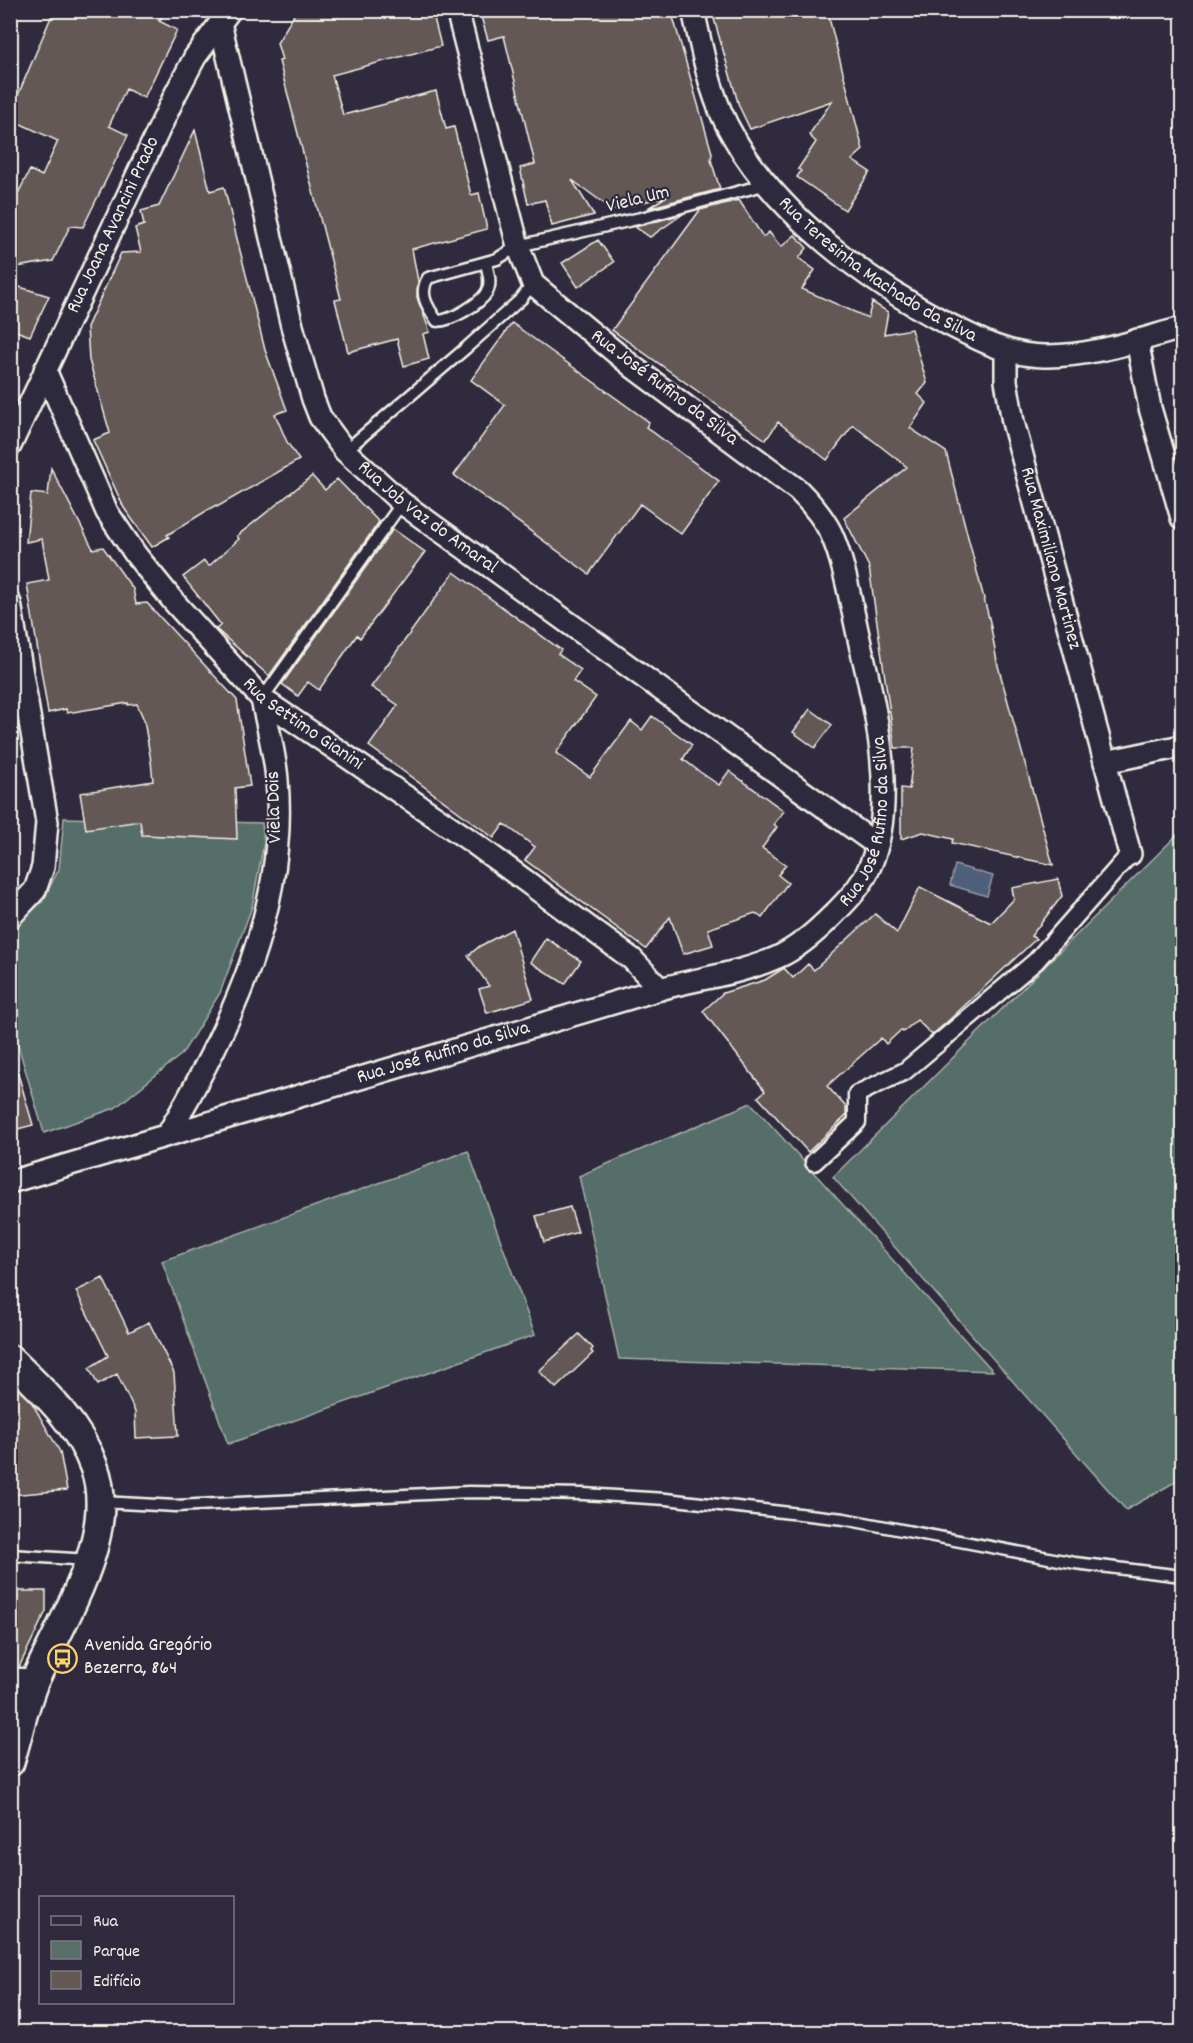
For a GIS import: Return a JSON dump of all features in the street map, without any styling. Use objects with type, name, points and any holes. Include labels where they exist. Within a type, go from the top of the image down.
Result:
[{"type":"street","name":"Rua José Rufino da Silva","points":[[10,1182],[660,989],[747,969],[781,956],[805,940],[841,907],[862,883],[871,865],[877,845],[883,784],[871,690],[831,534],[823,520],[798,490],[633,367],[533,284],[518,246],[457,10]]},
{"type":"street","name":"Rua Teresinha Machado da Silva","points":[[693,10],[713,94],[733,136],[767,184],[821,238],[881,286],[914,306],[1006,352],[1064,355],[1182,328]]},
{"type":"street","name":"Rua Joana Avancini Prado","points":[[10,446],[176,93],[195,57],[225,17]]},
{"type":"street","name":"Rua Job Vaz do Amaral","points":[[225,17],[292,326],[320,417],[345,451],[402,503],[877,845]]},
{"type":"street","points":[[1137,340],[1150,408],[1182,518]]},
{"type":"street","name":"Rua Maximiliano Martinez","points":[[1006,352],[1006,381],[1012,422],[1130,854]]},
{"type":"street","name":"Rua Settimo Gianini","points":[[45,370],[107,512],[136,555],[174,602],[262,699],[471,841],[632,959],[660,989]]},
{"type":"street","points":[[10,603],[47,822],[44,867],[35,890],[10,917]]},
{"type":"street","name":"Viela Dois","points":[[168,1134],[206,1069],[238,1001],[268,910],[278,848],[277,779],[262,699]]},
{"type":"street","points":[[1104,762],[1182,746]]},
{"type":"street","points":[[814,1162],[857,1122],[857,1094],[905,1071],[1036,961],[1130,854]]},
{"type":"street","points":[[10,1359],[54,1402],[83,1442],[95,1469],[101,1502],[83,1581],[23,1679],[10,1762]]},
{"type":"lane","name":"Viela Um","points":[[486,263],[490,278],[487,292],[452,319],[437,321],[426,304],[423,291],[428,278],[486,263],[518,246],[641,218],[767,184]]},
{"type":"lane","points":[[345,451],[521,299],[533,284]]},
{"type":"lane","points":[[262,699],[402,503]]},
{"type":"lane","points":[[101,1502],[176,1506],[469,1492],[583,1494],[666,1499],[844,1519],[1075,1563],[1182,1576]]},
{"type":"lane","points":[[10,1555],[89,1560]]},
{"type":"green space","points":[[64,818],[262,823],[264,842],[252,907],[220,993],[182,1054],[115,1108],[44,1133],[11,1022],[10,931],[42,902],[59,869]]},
{"type":"green space","points":[[1182,830],[1182,1478],[1126,1510],[833,1177]]},
{"type":"green space","points":[[751,1103],[993,1371],[619,1359],[579,1176]]},
{"type":"green space","points":[[468,1151],[535,1335],[228,1444],[162,1261]]},
{"type":"water","points":[[955,865],[993,876],[987,896],[950,885]]},
{"type":"building","points":[[54,10],[166,10],[159,21],[177,30],[144,98],[126,89],[109,126],[128,135],[83,227],[70,226],[53,261],[10,268],[10,209],[30,170],[42,176],[58,141],[10,119],[10,114]]},
{"type":"building","points":[[297,10],[432,10],[441,46],[332,75],[343,115],[436,91],[446,129],[454,127],[471,195],[479,193],[487,229],[412,249],[418,281],[417,297],[430,332],[423,334],[429,359],[404,366],[397,339],[348,352],[335,300],[341,299],[279,61],[282,60],[277,43]]},
{"type":"building","points":[[479,10],[671,10],[720,189],[648,208],[667,196],[613,210],[572,180],[594,215],[552,226],[545,200],[528,204],[520,168],[535,164],[504,36],[488,40]]},
{"type":"building","points":[[743,10],[827,10],[863,150],[852,160],[870,172],[845,210],[797,177],[801,171],[798,169],[816,142],[809,135],[832,101],[750,129],[739,106],[714,19]]},
{"type":"building","points":[[195,130],[210,191],[224,187],[265,350],[287,410],[275,414],[287,442],[299,460],[217,507],[216,505],[167,535],[169,537],[152,547],[124,508],[93,440],[110,433],[89,360],[87,327],[121,253],[141,252],[135,228],[144,225],[141,211],[159,206]]},
{"type":"building","points":[[739,200],[763,237],[769,232],[781,247],[795,235],[807,248],[799,258],[815,270],[802,289],[868,318],[872,302],[888,312],[884,334],[911,329],[927,383],[918,394],[927,403],[910,428],[946,452],[990,622],[997,662],[1053,865],[952,843],[953,839],[923,832],[901,839],[901,788],[909,789],[914,748],[895,748],[869,567],[844,518],[907,467],[853,425],[827,460],[778,422],[766,440],[612,330],[700,210]]},
{"type":"building","points":[[683,214],[650,237],[635,227],[643,225]]},
{"type":"building","points":[[598,240],[614,262],[578,287],[562,263]]},
{"type":"building","points":[[10,284],[49,296],[30,336],[10,329]]},
{"type":"building","points":[[512,323],[649,422],[646,427],[719,481],[681,534],[640,504],[589,574],[454,475],[505,405],[471,380]]},
{"type":"building","points":[[51,468],[93,549],[103,547],[133,589],[136,604],[147,603],[237,700],[250,786],[235,788],[237,839],[142,835],[140,821],[86,829],[80,793],[153,781],[144,720],[137,704],[128,705],[128,703],[67,713],[66,709],[48,713],[27,584],[49,580],[42,539],[26,542],[31,493],[48,495]]},
{"type":"building","points":[[312,476],[325,490],[337,479],[379,522],[269,676],[216,629],[221,625],[183,577],[204,561],[209,566],[239,539],[237,536]]},
{"type":"building","points":[[393,529],[425,552],[360,638],[357,635],[319,690],[308,682],[298,696],[282,684]]},
{"type":"building","points":[[454,572],[561,650],[558,654],[581,670],[573,681],[596,697],[556,753],[590,777],[631,721],[642,730],[652,716],[692,745],[683,759],[700,772],[719,785],[729,771],[784,811],[774,824],[777,827],[762,848],[786,865],[778,875],[788,883],[762,918],[755,913],[708,929],[713,945],[683,954],[670,917],[646,949],[525,860],[535,847],[504,824],[494,838],[369,746],[398,705],[371,687]]},
{"type":"building","points":[[810,709],[832,725],[815,748],[793,732]]},
{"type":"building","points":[[1058,879],[1062,896],[1031,936],[1036,939],[947,1022],[932,1035],[917,1020],[903,1032],[901,1030],[886,1044],[881,1038],[827,1086],[846,1107],[846,1116],[808,1152],[758,1097],[765,1091],[703,1011],[723,993],[765,980],[784,968],[793,978],[808,964],[814,970],[875,914],[897,933],[920,887],[991,923],[1014,899],[1012,888]]},
{"type":"building","points":[[512,929],[533,999],[487,1013],[479,989],[489,986],[468,956],[480,946]]},
{"type":"building","points":[[546,938],[581,961],[565,984],[530,962]]},
{"type":"building","points":[[16,1067],[33,1125],[10,1131],[10,1068]]},
{"type":"building","points":[[570,1207],[578,1232],[544,1242],[536,1216]]},
{"type":"building","points":[[103,1278],[129,1332],[149,1322],[174,1373],[178,1436],[136,1438],[135,1412],[117,1374],[98,1385],[89,1368],[108,1356],[76,1291]]},
{"type":"building","points":[[579,1334],[593,1348],[591,1351],[593,1353],[556,1388],[539,1371]]},
{"type":"building","points":[[10,1381],[32,1403],[60,1452],[67,1490],[10,1495]]},
{"type":"building","points":[[10,1591],[46,1591],[46,1611],[19,1667],[10,1666]]},
{"type":"place","name":"Avenida Gregório Bezerra, 864","points":[[63,1658]]}]
